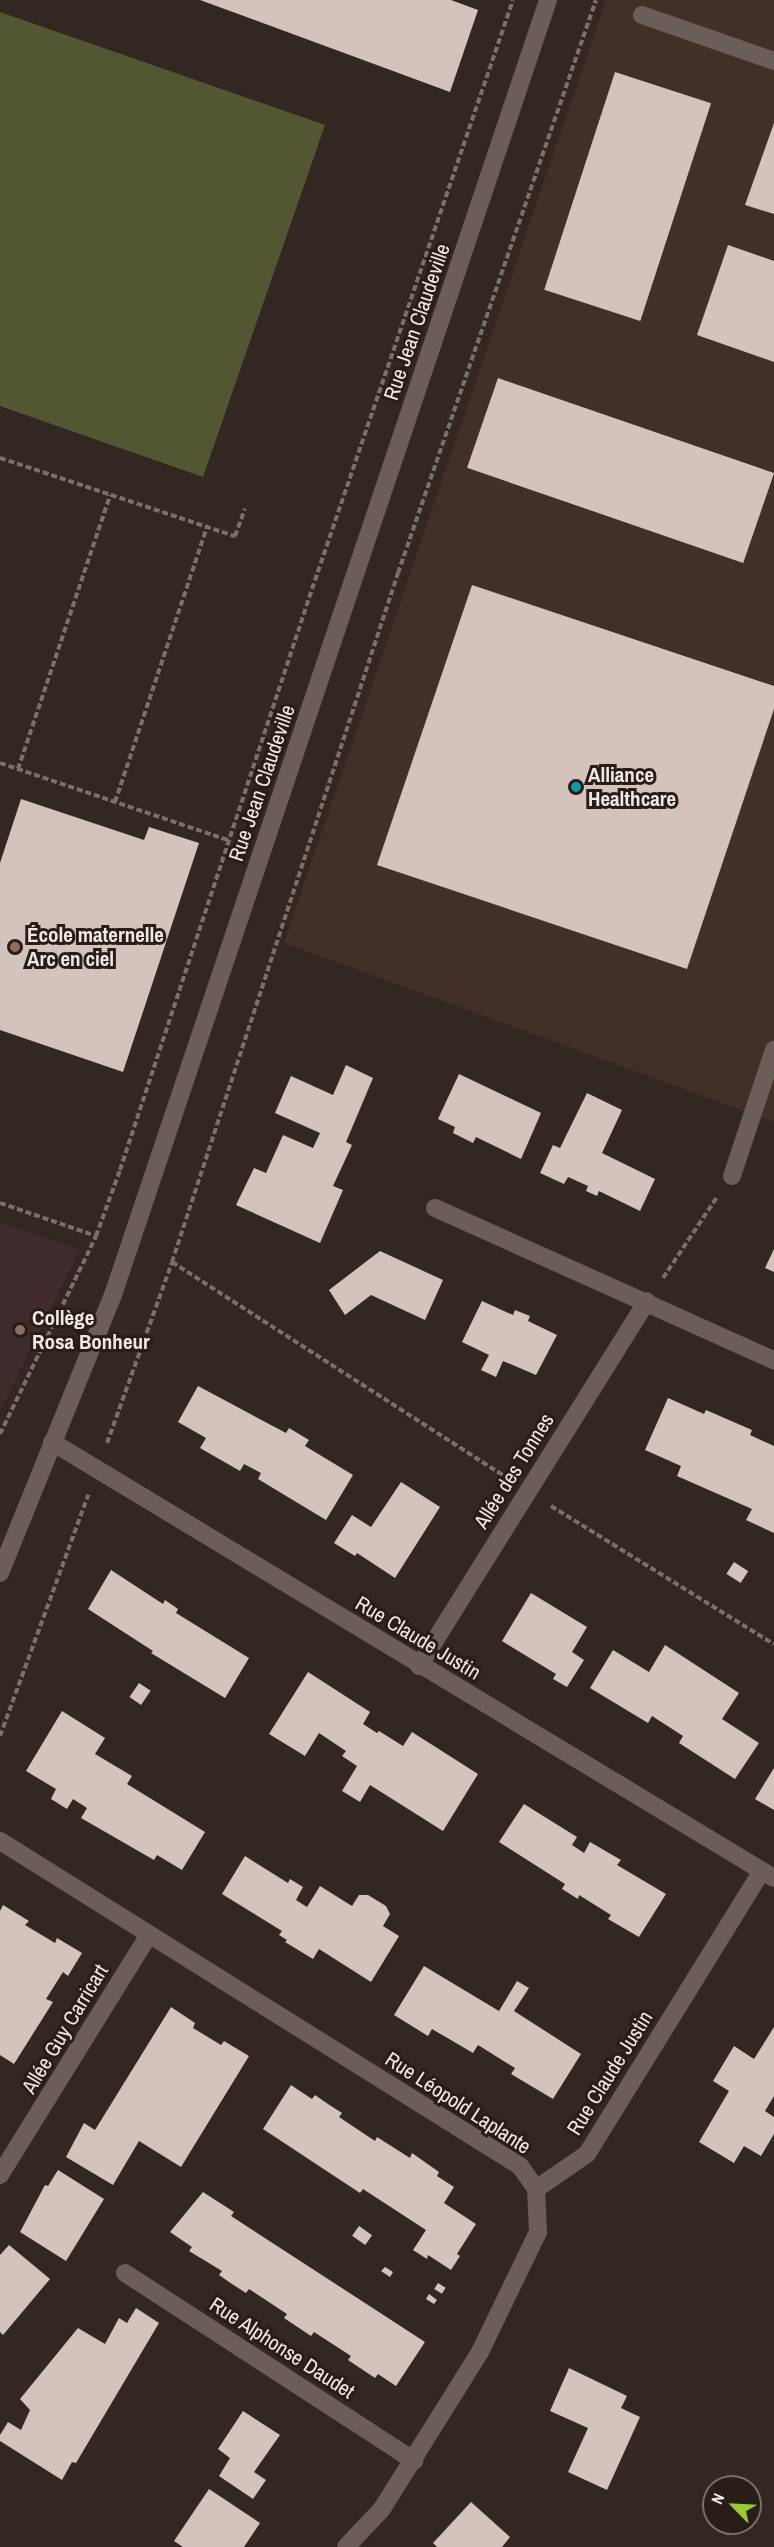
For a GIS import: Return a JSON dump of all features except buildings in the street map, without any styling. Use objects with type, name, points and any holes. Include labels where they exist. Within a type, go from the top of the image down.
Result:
[{"type":"street","name":"Rue Jean Claudeville","points":[[0,1573],[113,1294],[548,0]]},
{"type":"street","points":[[642,15],[774,61]]},
{"type":"street","points":[[732,1176],[774,1050]]},
{"type":"street","points":[[435,1208],[774,1360]]},
{"type":"street","name":"Allée des Tonnes","points":[[419,1666],[647,1302]]},
{"type":"street","name":"Rue Claude Justin","points":[[52,1442],[419,1666],[768,1874],[587,2154],[536,2189]]},
{"type":"street","name":"Rue Léopold Laplante","points":[[0,1841],[520,2166],[536,2189]]},
{"type":"street","name":"Allée Guy Carricart","points":[[0,2175],[149,1935]]},
{"type":"street","points":[[346,2547],[382,2509],[480,2352],[538,2232],[536,2189]]},
{"type":"street","name":"Rue Alphonse Daudet","points":[[126,2274],[414,2461]]},
{"type":"path","points":[[0,1434],[96,1236],[120,1170],[459,153],[513,0]]},
{"type":"path","points":[[0,1736],[172,1262],[398,573],[596,0]]},
{"type":"path","points":[[0,458],[235,536],[245,509]]},
{"type":"path","points":[[18,769],[110,495]]},
{"type":"path","points":[[115,802],[207,527]]},
{"type":"path","points":[[0,763],[262,852]]},
{"type":"path","points":[[647,1302],[732,1176]]},
{"type":"path","points":[[0,1203],[96,1236]]},
{"type":"path","points":[[172,1262],[528,1492],[774,1644]]},
{"type":"shaded area","points":[[606,0],[774,0],[774,1122],[284,943]]},
{"type":"shaded area","name":"Collège Rosa Bonheur","points":[[0,1223],[80,1249],[0,1411]]},
{"type":"green space","points":[[0,12],[325,125],[203,477],[0,406]]},
{"type":"place","name":"Alliance Healthcare","points":[[576,787]]},
{"type":"place","name":"École maternelle Arc en ciel","points":[[15,947]]},
{"type":"place","name":"Collège Rosa Bonheur","points":[[20,1330]]}]
